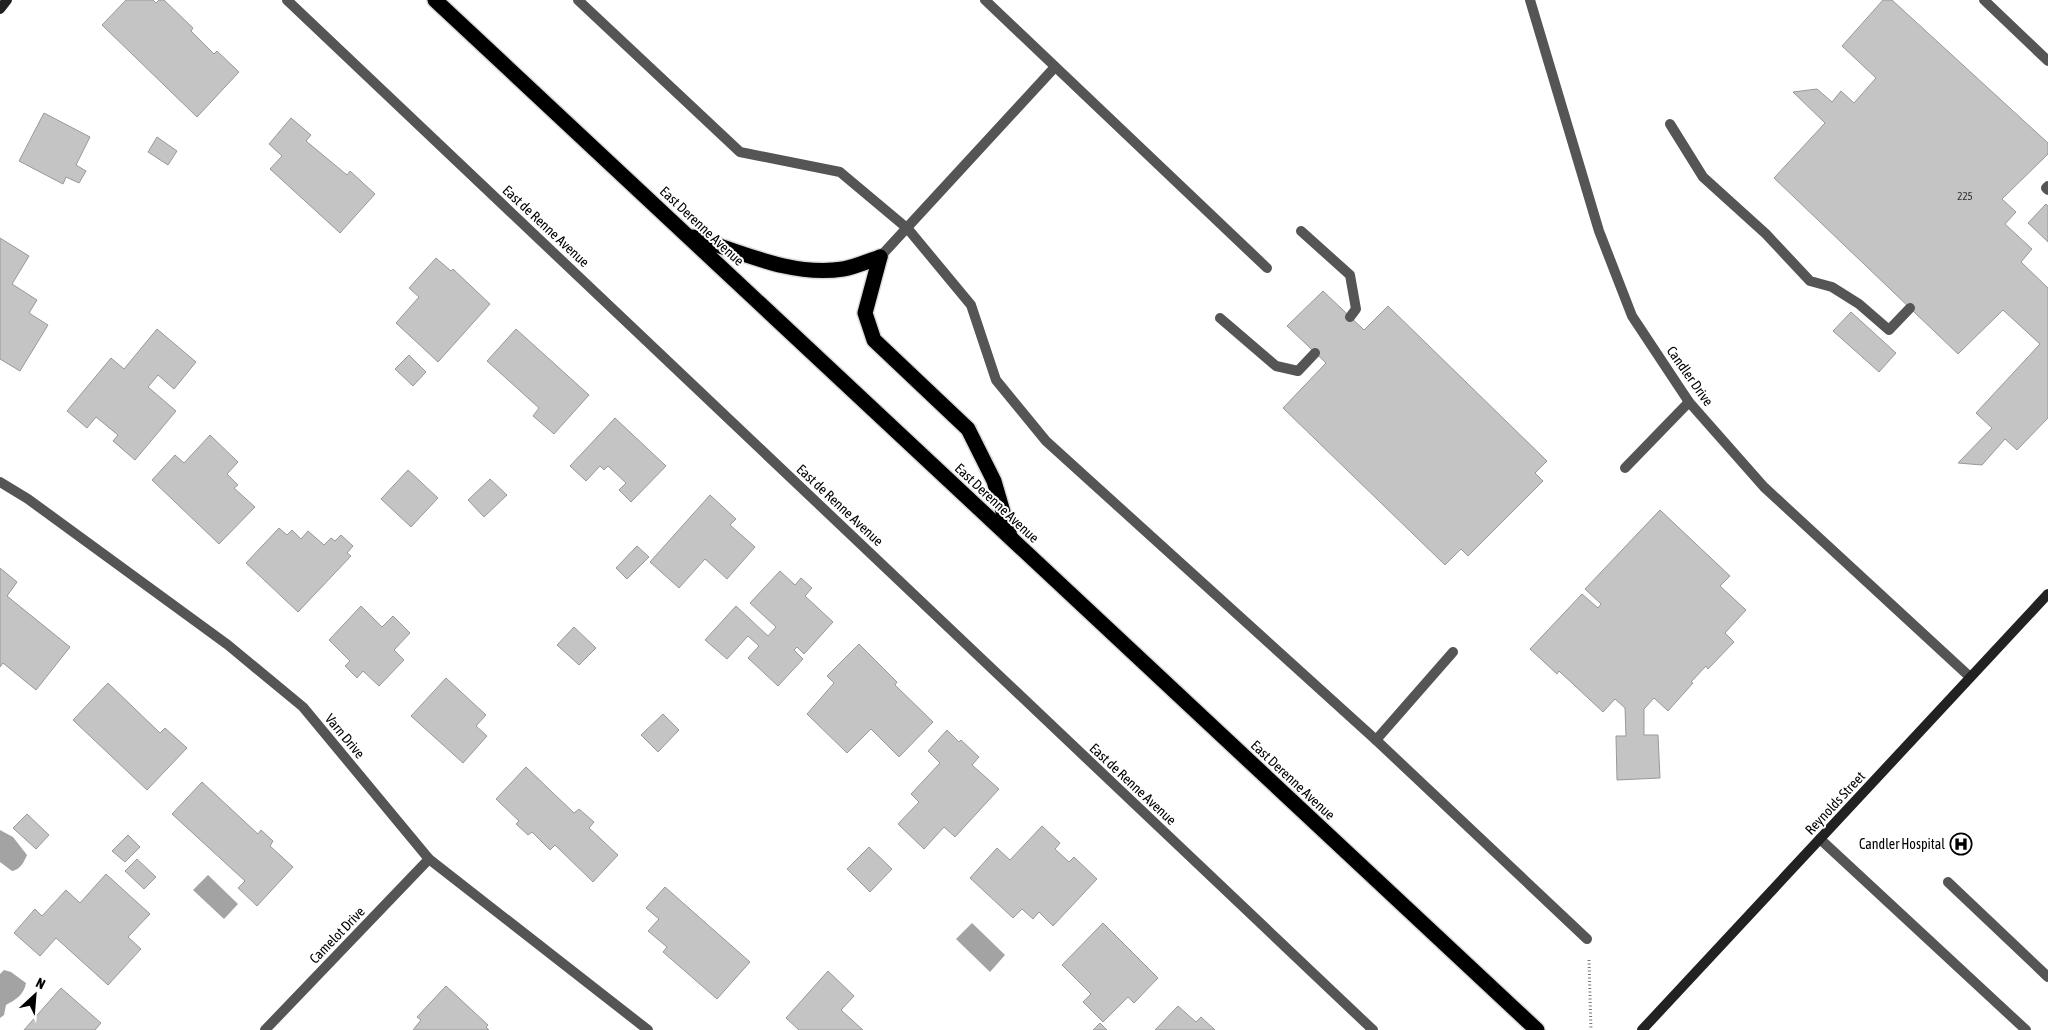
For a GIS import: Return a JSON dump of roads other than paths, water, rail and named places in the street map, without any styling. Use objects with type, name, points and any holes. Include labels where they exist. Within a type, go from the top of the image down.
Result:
[{"type":"highway","name":"East Derenne Avenue","points":[[435,0],[690,236],[1537,1030]]},
{"type":"highway","points":[[690,236],[798,269],[820,271],[845,269],[880,257]]},
{"type":"highway","points":[[880,257],[865,313],[874,340],[968,429],[994,481],[1010,538]]},
{"type":"street","points":[[0,9],[7,0]]},
{"type":"street","name":"East de Renne Avenue","points":[[287,0],[1373,1030]]},
{"type":"street","points":[[578,0],[740,152],[840,172],[908,228],[970,305],[996,380],[1046,441],[1376,740],[1587,939]]},
{"type":"street","points":[[985,0],[1267,268]]},
{"type":"street","name":"Candler Drive","points":[[1530,0],[1598,231],[1632,316],[1689,402],[1764,487],[1970,677]]},
{"type":"street","points":[[1984,0],[2048,61]]},
{"type":"street","points":[[880,257],[1056,67]]},
{"type":"street","points":[[1670,124],[1703,177],[1766,234],[1810,281],[1832,287],[1859,304],[1889,330],[1910,308]]},
{"type":"street","points":[[1301,231],[1350,275],[1356,309],[1350,317]]},
{"type":"street","points":[[1220,318],[1276,366],[1298,371],[1315,353]]},
{"type":"street","points":[[1625,468],[1689,402]]},
{"type":"street","name":"Varn Drive","points":[[0,482],[28,498],[228,645],[303,707],[429,858],[648,1030]]},
{"type":"street","name":"Reynolds Street","points":[[1642,1030],[2048,594]]},
{"type":"street","points":[[1376,740],[1453,652]]},
{"type":"street","points":[[1820,839],[2026,1030]]},
{"type":"street","name":"Camelot Drive","points":[[265,1030],[429,858]]},
{"type":"street","points":[[1948,882],[2048,978]]},
{"type":"place","name":"Candler Hospital","points":[[1961,844]]}]
